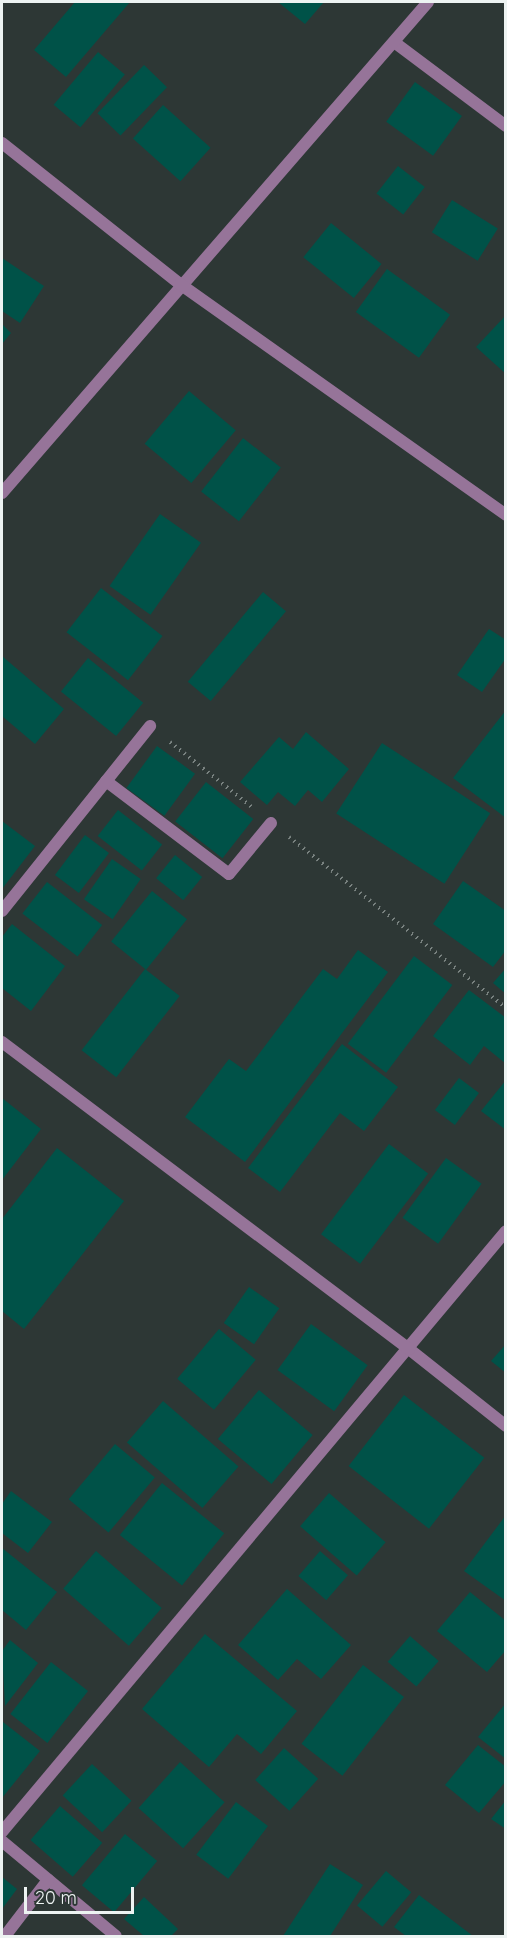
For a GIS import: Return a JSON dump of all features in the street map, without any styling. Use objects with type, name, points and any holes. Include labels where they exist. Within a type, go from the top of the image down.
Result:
[{"type":"street","points":[[2,493],[180,284],[428,2]]},
{"type":"street","points":[[394,42],[506,126]]},
{"type":"street","points":[[2,143],[180,284],[506,515]]},
{"type":"street","points":[[2,911],[150,726]]},
{"type":"street","points":[[106,781],[229,874],[271,823]]},
{"type":"street","points":[[2,1041],[409,1349],[506,1426]]},
{"type":"street","points":[[2,1832],[506,1231]]},
{"type":"street","points":[[2,1841],[116,1936]]},
{"type":"street","points":[[4,1936],[48,1880]]},
{"type":"path","points":[[150,726],[506,1008]]},
{"type":"building","points":[[75,2],[130,2],[66,77],[34,50]]},
{"type":"building","points":[[278,2],[324,2],[305,24]]},
{"type":"building","points":[[98,52],[125,74],[80,127],[54,105]]},
{"type":"building","points":[[144,65],[167,87],[120,135],[97,113]]},
{"type":"building","points":[[415,82],[462,116],[433,156],[386,122]]},
{"type":"building","points":[[163,105],[211,148],[180,181],[133,138]]},
{"type":"building","points":[[398,166],[425,187],[403,215],[376,194]]},
{"type":"building","points":[[452,200],[498,229],[478,261],[432,232]]},
{"type":"building","points":[[331,223],[382,264],[354,298],[303,257]]},
{"type":"building","points":[[2,258],[44,286],[20,323],[2,311]]},
{"type":"building","points":[[387,269],[450,315],[419,358],[356,312]]},
{"type":"building","points":[[506,315],[506,374],[476,347]]},
{"type":"building","points":[[2,324],[11,333],[2,344]]},
{"type":"building","points":[[189,391],[236,430],[191,483],[145,444]]},
{"type":"building","points":[[243,438],[281,468],[239,521],[201,492]]},
{"type":"building","points":[[160,514],[201,543],[150,615],[110,586]]},
{"type":"building","points":[[101,588],[162,636],[128,680],[67,632]]},
{"type":"building","points":[[263,592],[286,611],[211,701],[188,682]]},
{"type":"building","points":[[489,629],[506,640],[506,658],[482,692],[457,675]]},
{"type":"building","points":[[2,656],[64,709],[35,744],[2,716]]},
{"type":"building","points":[[88,658],[143,703],[116,736],[61,691]]},
{"type":"building","points":[[506,710],[506,818],[453,778]]},
{"type":"building","points":[[306,732],[349,769],[322,802],[308,790],[295,806],[278,792],[267,805],[240,782],[279,737],[293,749]]},
{"type":"building","points":[[382,743],[490,813],[444,884],[336,813]]},
{"type":"building","points":[[157,746],[195,774],[164,816],[126,788]]},
{"type":"building","points":[[206,782],[253,819],[222,858],[175,821]]},
{"type":"building","points":[[118,810],[162,844],[142,870],[98,836]]},
{"type":"building","points":[[2,821],[35,846],[2,889]]},
{"type":"building","points":[[85,835],[109,853],[79,893],[55,875]]},
{"type":"building","points":[[175,855],[202,877],[183,900],[156,878]]},
{"type":"building","points":[[112,859],[141,879],[113,919],[84,899]]},
{"type":"building","points":[[463,881],[506,911],[506,950],[493,967],[433,924]]},
{"type":"building","points":[[47,882],[102,925],[78,957],[22,914]]},
{"type":"building","points":[[152,891],[187,919],[146,970],[111,942]]},
{"type":"building","points":[[12,924],[65,966],[31,1011],[2,988],[2,937]]},
{"type":"building","points":[[358,950],[388,972],[245,1162],[185,1117],[229,1059],[246,1071],[323,969],[337,979]]},
{"type":"building","points":[[414,956],[452,985],[386,1073],[348,1044]]},
{"type":"building","points":[[506,968],[506,994],[493,983]]},
{"type":"building","points":[[145,969],[180,996],[116,1077],[82,1050]]},
{"type":"building","points":[[469,990],[506,1018],[505,1063],[484,1046],[470,1065],[433,1036]]},
{"type":"building","points":[[342,1044],[398,1087],[364,1131],[340,1113],[280,1192],[248,1168]]},
{"type":"building","points":[[459,1078],[479,1093],[455,1125],[435,1110]]},
{"type":"building","points":[[506,1080],[506,1130],[481,1111]]},
{"type":"building","points":[[2,1098],[41,1129],[2,1180]]},
{"type":"building","points":[[389,1144],[428,1173],[360,1264],[321,1234]]},
{"type":"building","points":[[57,1148],[124,1201],[24,1329],[2,1311],[2,1219]]},
{"type":"building","points":[[446,1158],[482,1184],[438,1244],[403,1218]]},
{"type":"building","points":[[249,1287],[279,1308],[254,1344],[224,1323]]},
{"type":"building","points":[[311,1324],[368,1365],[334,1411],[277,1370]]},
{"type":"building","points":[[219,1329],[256,1360],[214,1410],[177,1379]]},
{"type":"building","points":[[506,1344],[506,1373],[491,1361]]},
{"type":"building","points":[[259,1390],[313,1435],[271,1484],[218,1439]]},
{"type":"building","points":[[404,1395],[484,1458],[429,1529],[349,1466]]},
{"type":"building","points":[[163,1401],[238,1467],[202,1508],[127,1443]]},
{"type":"building","points":[[115,1444],[155,1477],[109,1533],[69,1499]]},
{"type":"building","points":[[162,1483],[224,1533],[182,1585],[120,1535]]},
{"type":"building","points":[[11,1491],[52,1522],[28,1553],[2,1533],[2,1504]]},
{"type":"building","points":[[329,1493],[386,1542],[357,1575],[300,1526]]},
{"type":"building","points":[[506,1515],[506,1601],[464,1571]]},
{"type":"building","points":[[2,1548],[57,1592],[26,1630],[2,1610]]},
{"type":"building","points":[[96,1551],[162,1608],[129,1646],[63,1589]]},
{"type":"building","points":[[320,1551],[348,1575],[326,1600],[298,1576]]},
{"type":"building","points":[[287,1589],[351,1645],[321,1679],[297,1659],[278,1680],[238,1645]]},
{"type":"building","points":[[470,1592],[506,1621],[506,1650],[487,1672],[437,1631]]},
{"type":"building","points":[[205,1634],[297,1711],[261,1754],[237,1734],[209,1767],[142,1709]]},
{"type":"building","points":[[410,1636],[439,1661],[416,1687],[388,1662]]},
{"type":"building","points":[[10,1640],[38,1663],[5,1706],[2,1651]]},
{"type":"building","points":[[51,1662],[88,1691],[47,1743],[10,1714]]},
{"type":"building","points":[[363,1665],[404,1697],[342,1776],[301,1744]]},
{"type":"building","points":[[506,1703],[506,1759],[478,1737]]},
{"type":"building","points":[[3,1722],[40,1751],[2,1798],[2,1724]]},
{"type":"building","points":[[478,1745],[506,1767],[506,1781],[479,1813],[445,1785]]},
{"type":"building","points":[[284,1748],[318,1779],[289,1811],[255,1780]]},
{"type":"building","points":[[180,1762],[225,1802],[183,1848],[139,1808]]},
{"type":"building","points":[[92,1764],[131,1801],[102,1832],[63,1795]]},
{"type":"building","points":[[506,1800],[506,1829],[491,1819]]},
{"type":"building","points":[[236,1802],[268,1826],[228,1879],[196,1855]]},
{"type":"building","points":[[60,1806],[102,1843],[73,1877],[30,1840]]},
{"type":"building","points":[[125,1834],[157,1861],[114,1912],[82,1885]]},
{"type":"building","points":[[330,1864],[363,1885],[330,1936],[283,1936]]},
{"type":"building","points":[[386,1871],[411,1892],[382,1927],[357,1905]]},
{"type":"building","points":[[2,1877],[17,1889],[2,1909]]},
{"type":"building","points":[[419,1895],[473,1936],[406,1936],[394,1927]]},
{"type":"building","points":[[144,1897],[178,1929],[171,1936],[144,1936],[124,1919]]}]
